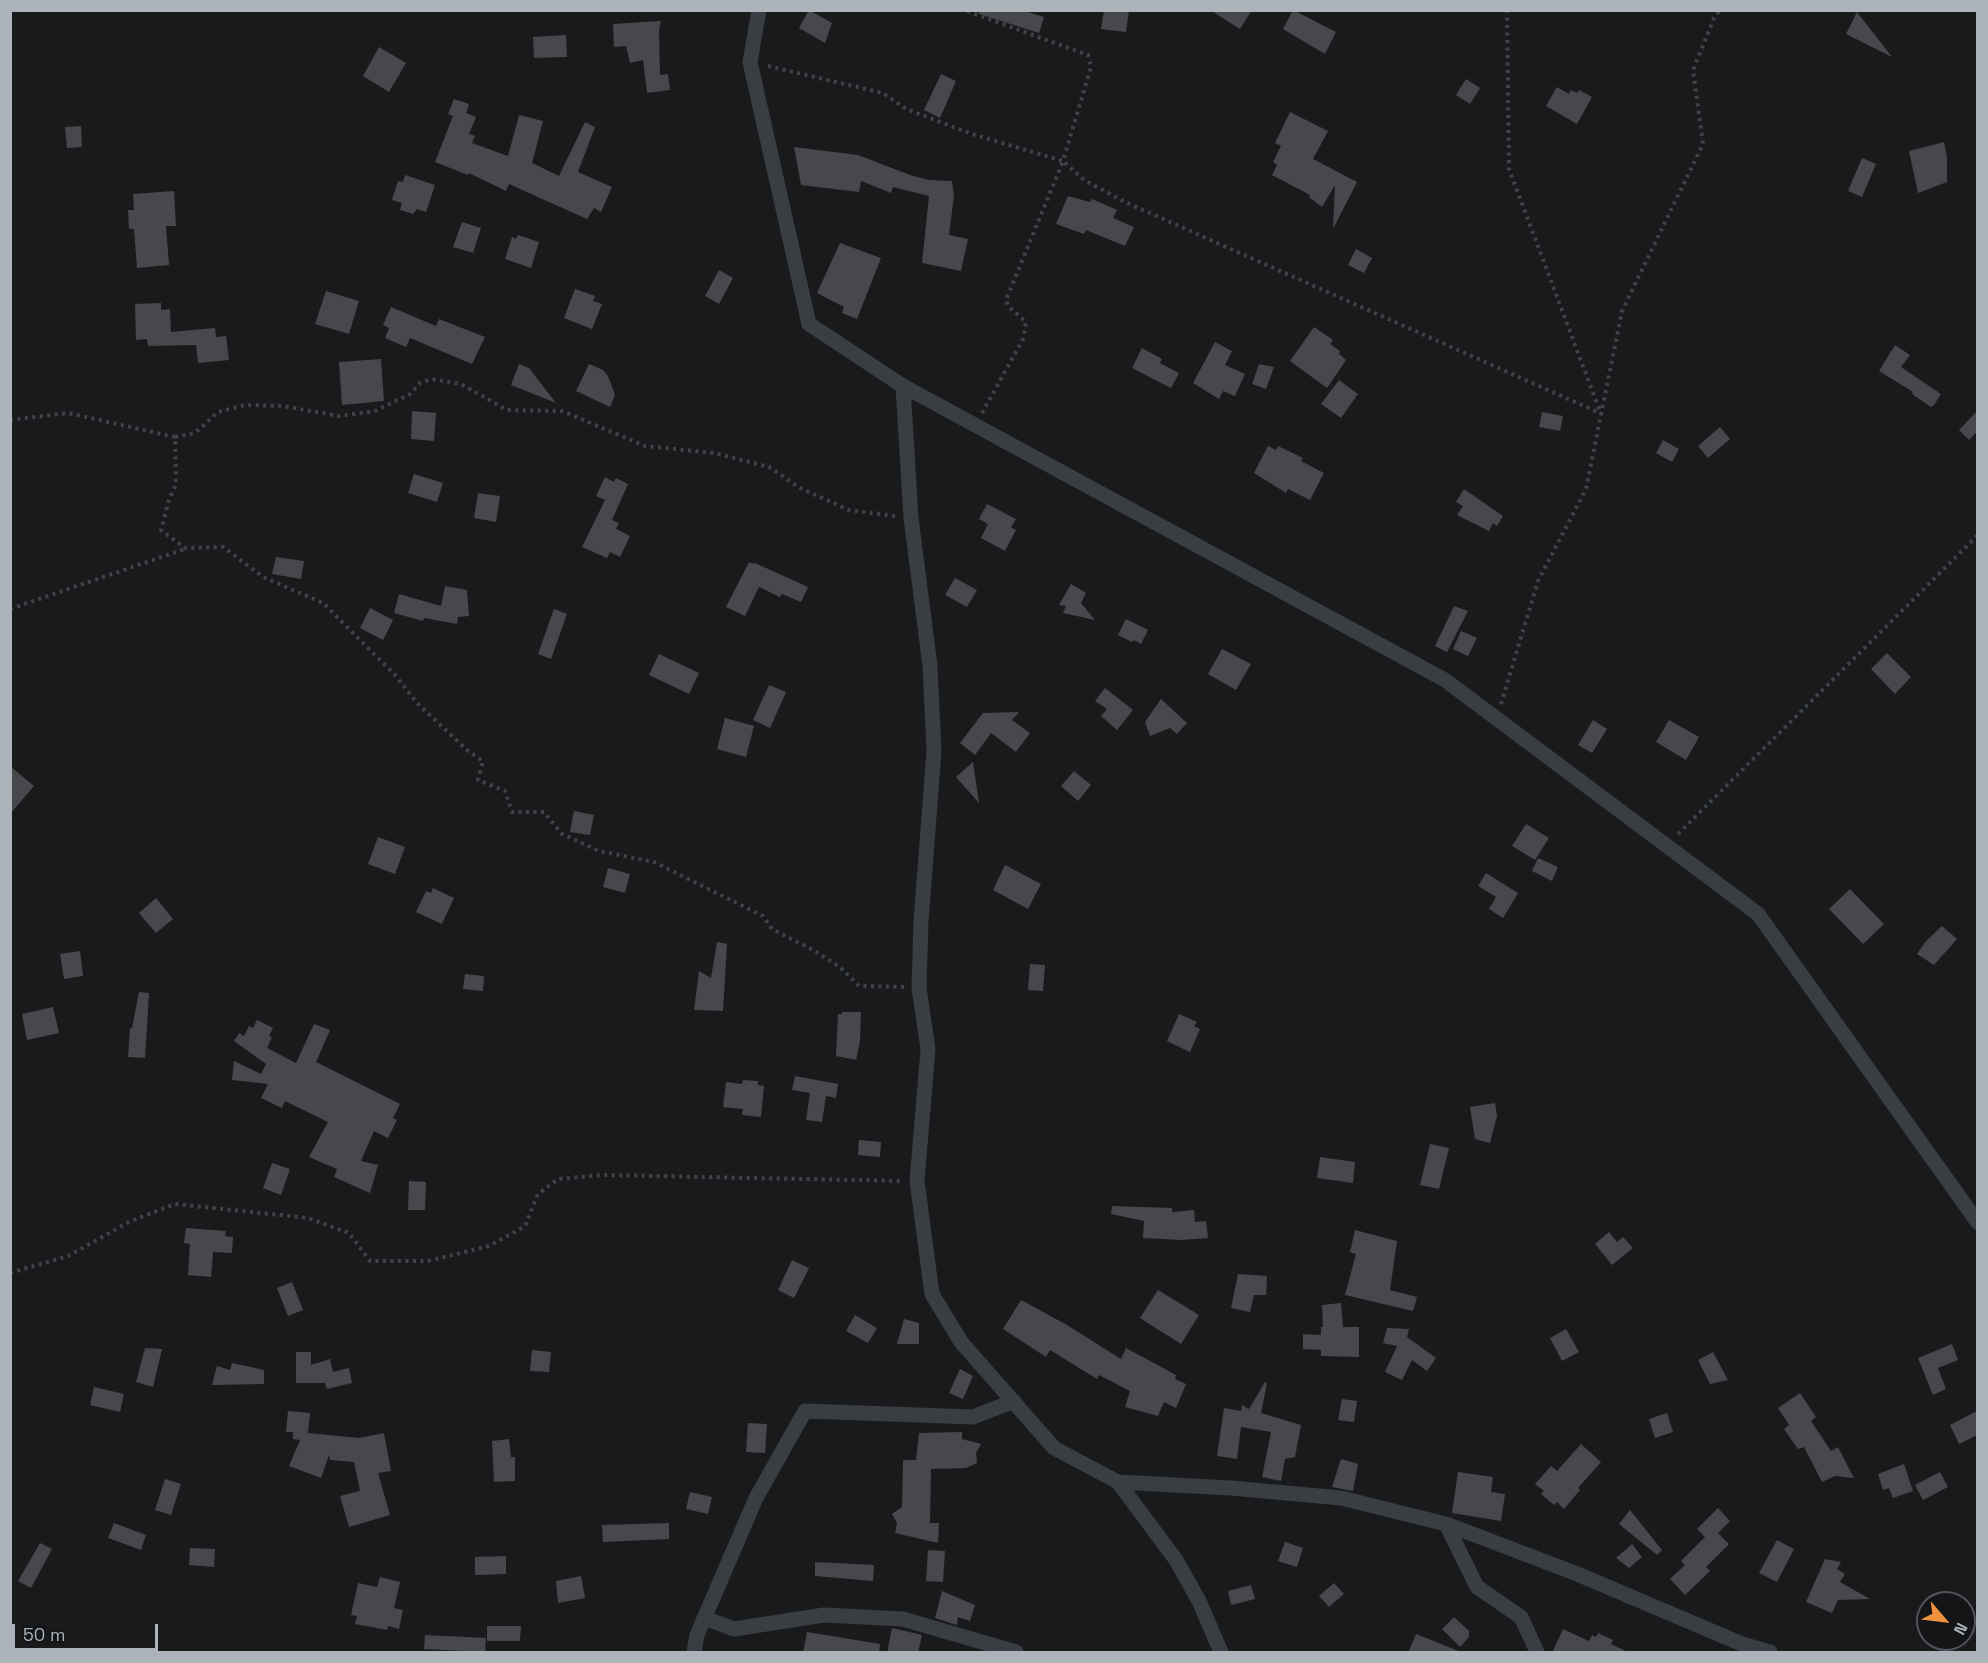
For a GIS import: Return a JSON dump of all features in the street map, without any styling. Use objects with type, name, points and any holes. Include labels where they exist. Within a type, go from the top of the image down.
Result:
[{"type":"street","points":[[759,10],[750,62],[809,324],[903,386],[1444,680],[1758,914],[1977,1223]]},
{"type":"street","points":[[903,386],[911,518],[930,666],[934,751],[921,921],[919,988],[928,1049],[917,1181],[932,1294],[961,1342],[1054,1448],[1118,1482],[1231,1488],[1341,1498],[1446,1524],[1575,1573],[1742,1644],[1770,1653]]},
{"type":"street","points":[[694,1653],[697,1635],[756,1498],[805,1411],[973,1417],[1014,1401]]},
{"type":"street","points":[[1118,1482],[1176,1560],[1199,1601],[1221,1653]]},
{"type":"street","points":[[1446,1524],[1477,1587],[1521,1617],[1537,1653]]},
{"type":"street","points":[[704,1618],[734,1629],[824,1615],[903,1618],[1016,1653]]},
{"type":"path","points":[[964,10],[1088,55],[1091,67],[1064,161],[1006,300],[1008,306],[1026,322],[1023,339],[976,424]]},
{"type":"path","points":[[1507,10],[1509,169],[1602,414]]},
{"type":"path","points":[[1497,719],[1538,581],[1586,489],[1622,311],[1703,144],[1692,70],[1714,18],[1720,10]]},
{"type":"path","points":[[750,62],[883,93],[906,109],[972,134],[1064,161],[1084,180],[1125,202],[1602,414]]},
{"type":"path","points":[[10,420],[68,413],[175,436],[195,433],[218,412],[245,405],[283,406],[339,416],[375,411],[410,394],[420,383],[432,379],[461,384],[507,410],[562,411],[645,446],[714,453],[769,467],[800,488],[849,510],[911,518]]},
{"type":"path","points":[[175,436],[176,485],[161,530],[185,549]]},
{"type":"path","points":[[1667,845],[1977,535]]},
{"type":"path","points":[[10,609],[185,549],[223,547],[263,577],[323,603],[395,675],[417,703],[468,751],[483,761],[478,780],[506,791],[512,812],[544,812],[562,834],[599,850],[654,862],[763,916],[772,929],[815,951],[841,968],[859,986],[919,988]]},
{"type":"path","points":[[10,1273],[68,1256],[131,1221],[175,1204],[308,1218],[349,1233],[370,1262],[428,1261],[489,1246],[525,1226],[538,1194],[558,1179],[603,1175],[917,1181]]},
{"type":"building","points":[[809,10],[832,23],[825,43],[799,28]]},
{"type":"building","points":[[979,10],[1021,10],[1044,17],[1039,33],[979,14]]},
{"type":"building","points":[[1104,10],[1129,10],[1126,32],[1101,29]]},
{"type":"building","points":[[1210,10],[1252,10],[1240,29]]},
{"type":"building","points":[[1293,10],[1336,32],[1325,54],[1283,29]]},
{"type":"building","points":[[1857,12],[1892,57],[1846,34]]},
{"type":"building","points":[[661,21],[659,31],[660,75],[668,74],[670,90],[647,93],[643,60],[630,63],[626,46],[614,47],[613,24]]},
{"type":"building","points":[[566,35],[567,57],[534,58],[533,37]]},
{"type":"building","points":[[379,47],[406,63],[389,92],[363,76]]},
{"type":"building","points":[[941,74],[956,81],[940,118],[924,110]]},
{"type":"building","points":[[1466,79],[1480,88],[1470,104],[1456,95]]},
{"type":"building","points":[[1557,87],[1569,94],[1571,90],[1577,93],[1579,90],[1592,97],[1577,124],[1546,106]]},
{"type":"building","points":[[454,99],[469,104],[466,113],[476,117],[469,134],[475,136],[472,143],[508,156],[519,115],[543,121],[532,163],[559,176],[585,122],[595,127],[578,172],[612,187],[601,212],[594,208],[587,219],[509,184],[506,191],[469,173],[468,175],[435,162],[453,116],[448,114]]},
{"type":"building","points":[[1290,112],[1328,131],[1313,159],[1357,182],[1333,229],[1335,185],[1322,207],[1309,197],[1310,195],[1272,175],[1277,165],[1273,162],[1281,146],[1275,143]]},
{"type":"building","points":[[81,126],[82,147],[67,148],[65,127]]},
{"type":"building","points":[[1944,142],[1947,157],[1947,182],[1918,193],[1909,151]]},
{"type":"building","points":[[794,147],[858,155],[910,175],[929,180],[952,181],[954,196],[949,235],[968,239],[961,271],[922,263],[929,196],[893,187],[891,193],[861,181],[859,192],[801,185]]},
{"type":"building","points":[[1862,158],[1876,164],[1862,197],[1848,191]]},
{"type":"building","points":[[405,175],[435,185],[426,212],[417,209],[413,214],[400,210],[402,203],[392,200],[398,181],[403,182]]},
{"type":"building","points":[[174,191],[176,226],[166,226],[169,265],[137,268],[134,229],[129,229],[128,210],[134,210],[133,194]]},
{"type":"building","points":[[1068,196],[1090,202],[1092,199],[1117,210],[1113,218],[1134,227],[1125,246],[1086,230],[1084,234],[1056,224]]},
{"type":"building","points":[[462,222],[481,228],[473,253],[453,247]]},
{"type":"building","points":[[518,235],[539,242],[531,268],[505,259],[512,237],[516,239]]},
{"type":"building","points":[[840,243],[881,258],[857,319],[842,313],[844,307],[817,293]]},
{"type":"building","points":[[1356,249],[1372,258],[1364,273],[1348,265]]},
{"type":"building","points":[[719,270],[733,278],[719,304],[705,296]]},
{"type":"building","points":[[575,289],[595,296],[593,301],[602,304],[592,329],[564,318]]},
{"type":"building","points":[[326,291],[359,301],[349,334],[315,324]]},
{"type":"building","points":[[161,303],[161,310],[170,309],[171,332],[215,328],[216,337],[226,336],[229,360],[198,363],[196,345],[148,346],[147,339],[136,340],[135,304]]},
{"type":"building","points":[[391,307],[436,326],[439,319],[485,337],[472,364],[410,338],[406,347],[385,338],[389,328],[383,325]]},
{"type":"building","points":[[1314,327],[1333,340],[1330,344],[1340,351],[1339,354],[1346,360],[1327,388],[1290,361]]},
{"type":"building","points":[[1215,342],[1232,351],[1225,365],[1245,374],[1235,396],[1223,391],[1219,399],[1193,383]]},
{"type":"building","points":[[1895,345],[1910,355],[1901,367],[1941,394],[1931,407],[1912,394],[1913,392],[1879,371]]},
{"type":"building","points":[[1142,348],[1162,359],[1160,363],[1179,373],[1171,388],[1132,368]]},
{"type":"building","points":[[381,359],[384,401],[342,405],[339,362]]},
{"type":"building","points":[[519,364],[529,368],[556,403],[511,385]]},
{"type":"building","points":[[589,364],[603,370],[608,376],[615,395],[610,407],[576,391]]},
{"type":"building","points":[[1259,364],[1274,367],[1266,389],[1252,384]]},
{"type":"building","points":[[1339,380],[1358,394],[1341,418],[1321,404]]},
{"type":"building","points":[[412,411],[436,413],[434,441],[411,439]]},
{"type":"building","points":[[1977,411],[1977,432],[1969,440],[1959,430]]},
{"type":"building","points":[[1542,412],[1563,416],[1560,431],[1539,427]]},
{"type":"building","points":[[1720,427],[1730,439],[1708,458],[1698,446]]},
{"type":"building","points":[[1663,440],[1679,449],[1672,462],[1656,453]]},
{"type":"building","points":[[1268,446],[1276,450],[1278,446],[1303,458],[1301,461],[1324,473],[1310,500],[1288,489],[1286,493],[1254,473]]},
{"type":"building","points":[[414,474],[443,483],[437,502],[408,493]]},
{"type":"building","points":[[605,477],[614,482],[616,478],[628,484],[612,520],[619,523],[616,529],[630,536],[620,557],[610,552],[607,558],[582,547],[605,500],[596,496]]},
{"type":"building","points":[[1464,489],[1503,516],[1497,526],[1493,523],[1489,531],[1457,515],[1463,506],[1456,502]]},
{"type":"building","points":[[478,493],[500,496],[496,522],[474,518]]},
{"type":"building","points":[[987,504],[1016,519],[1011,527],[1016,530],[1005,551],[981,538],[988,524],[979,519]]},
{"type":"building","points":[[276,557],[304,561],[301,579],[272,574]]},
{"type":"building","points":[[749,562],[808,587],[801,602],[782,594],[780,597],[759,587],[745,616],[726,607]]},
{"type":"building","points":[[955,578],[977,590],[967,607],[945,595]]},
{"type":"building","points":[[1071,584],[1086,593],[1081,603],[1095,620],[1063,613],[1066,606],[1059,605]]},
{"type":"building","points":[[445,586],[467,590],[469,616],[458,617],[457,624],[424,618],[423,621],[394,613],[399,594],[441,606]]},
{"type":"building","points":[[1454,606],[1468,611],[1447,652],[1435,646]]},
{"type":"building","points":[[370,608],[393,620],[383,640],[360,628]]},
{"type":"building","points":[[554,609],[567,614],[551,659],[538,654]]},
{"type":"building","points":[[1126,619],[1148,630],[1141,644],[1118,635]]},
{"type":"building","points":[[1461,631],[1477,638],[1468,656],[1453,649]]},
{"type":"building","points":[[1222,649],[1251,664],[1236,690],[1208,674]]},
{"type":"building","points":[[1887,653],[1911,677],[1895,694],[1871,669]]},
{"type":"building","points":[[659,654],[699,673],[689,694],[649,675]]},
{"type":"building","points":[[769,685],[786,692],[770,728],[753,720]]},
{"type":"building","points":[[1105,688],[1133,710],[1117,730],[1101,716],[1107,709],[1095,701]]},
{"type":"building","points":[[1161,699],[1187,723],[1177,734],[1170,728],[1150,736],[1145,722]]},
{"type":"building","points":[[1019,712],[1012,720],[1030,733],[1016,752],[991,733],[975,755],[960,743],[983,713]]},
{"type":"building","points":[[725,718],[754,726],[746,757],[717,749]]},
{"type":"building","points":[[1593,720],[1607,729],[1592,753],[1578,745]]},
{"type":"building","points":[[1669,720],[1699,737],[1686,760],[1656,742]]},
{"type":"building","points":[[973,762],[979,803],[956,777]]},
{"type":"building","points":[[10,766],[34,786],[10,814]]},
{"type":"building","points":[[1074,771],[1091,785],[1078,801],[1061,786]]},
{"type":"building","points":[[574,811],[594,815],[590,835],[570,832]]},
{"type":"building","points":[[1526,824],[1549,838],[1535,860],[1512,846]]},
{"type":"building","points":[[378,837],[405,847],[395,874],[368,864]]},
{"type":"building","points":[[1538,858],[1558,867],[1552,881],[1532,871]]},
{"type":"building","points":[[1005,865],[1041,884],[1028,909],[993,890]]},
{"type":"building","points":[[608,868],[630,874],[625,893],[603,887]]},
{"type":"building","points":[[1486,873],[1518,893],[1503,918],[1489,909],[1496,897],[1478,886]]},
{"type":"building","points":[[433,888],[454,898],[442,924],[416,912],[426,891],[431,893]]},
{"type":"building","points":[[1850,889],[1884,924],[1863,944],[1829,909]]},
{"type":"building","points":[[156,898],[173,919],[156,933],[139,913]]},
{"type":"building","points":[[1942,926],[1957,939],[1934,965],[1917,954],[1926,941]]},
{"type":"building","points":[[717,942],[727,944],[723,1011],[694,1010],[699,971],[711,978]]},
{"type":"building","points":[[80,951],[83,976],[64,979],[60,954]]},
{"type":"building","points":[[1030,964],[1045,965],[1043,991],[1028,990]]},
{"type":"building","points":[[465,974],[484,976],[483,991],[463,989]]},
{"type":"building","points":[[139,992],[149,993],[145,1058],[128,1057],[130,1028],[132,1028]]},
{"type":"building","points":[[53,1007],[59,1033],[27,1040],[22,1014]]},
{"type":"building","points":[[861,1012],[860,1041],[856,1060],[836,1056],[838,1014]]},
{"type":"building","points":[[1179,1014],[1197,1022],[1194,1026],[1200,1029],[1190,1052],[1167,1041]]},
{"type":"building","points":[[257,1020],[273,1028],[267,1048],[296,1063],[314,1024],[330,1030],[316,1062],[400,1104],[393,1118],[397,1120],[388,1138],[374,1131],[361,1161],[378,1165],[370,1193],[334,1177],[337,1169],[309,1157],[328,1122],[285,1101],[282,1108],[261,1098],[268,1084],[232,1080],[234,1061],[261,1074],[266,1064],[234,1041],[239,1033],[244,1036],[249,1026],[253,1028]]},
{"type":"building","points":[[795,1076],[838,1084],[836,1098],[826,1096],[822,1122],[806,1120],[810,1093],[792,1090]]},
{"type":"building","points":[[743,1080],[758,1081],[758,1085],[764,1086],[761,1117],[742,1115],[743,1109],[723,1107],[726,1082],[742,1084]]},
{"type":"building","points":[[1495,1103],[1497,1116],[1490,1143],[1475,1139],[1470,1107]]},
{"type":"building","points":[[859,1140],[881,1142],[880,1157],[858,1155]]},
{"type":"building","points":[[1430,1144],[1449,1148],[1439,1189],[1420,1185]]},
{"type":"building","points":[[1320,1157],[1355,1162],[1353,1183],[1317,1178]]},
{"type":"building","points":[[272,1163],[290,1169],[281,1195],[263,1188]]},
{"type":"building","points":[[409,1181],[426,1182],[425,1210],[408,1210]]},
{"type":"building","points":[[1112,1206],[1172,1208],[1172,1212],[1194,1210],[1195,1222],[1206,1221],[1208,1238],[1181,1240],[1143,1238],[1144,1221],[1111,1214]]},
{"type":"building","points":[[186,1228],[226,1231],[225,1236],[233,1237],[232,1253],[213,1252],[211,1277],[188,1275],[190,1244],[184,1243]]},
{"type":"building","points":[[1355,1230],[1397,1241],[1390,1290],[1417,1297],[1413,1311],[1345,1295],[1356,1254],[1350,1252]]},
{"type":"building","points":[[1609,1232],[1617,1242],[1623,1237],[1633,1248],[1612,1265],[1595,1244]]},
{"type":"building","points":[[792,1260],[809,1268],[794,1298],[778,1290]]},
{"type":"building","points":[[1238,1274],[1267,1276],[1266,1295],[1254,1295],[1250,1312],[1231,1308]]},
{"type":"building","points":[[292,1282],[303,1310],[288,1316],[277,1288]]},
{"type":"building","points":[[1158,1290],[1199,1315],[1181,1344],[1140,1318]]},
{"type":"building","points":[[1021,1300],[1067,1325],[1121,1359],[1126,1348],[1176,1375],[1175,1379],[1186,1384],[1176,1408],[1164,1402],[1158,1416],[1125,1407],[1130,1391],[1099,1375],[1097,1379],[1050,1350],[1046,1357],[1003,1329]]},
{"type":"building","points":[[1341,1303],[1343,1327],[1359,1327],[1359,1357],[1321,1356],[1321,1350],[1303,1349],[1303,1334],[1321,1335],[1322,1305]]},
{"type":"building","points":[[855,1315],[877,1328],[868,1343],[846,1331]]},
{"type":"building","points":[[904,1319],[919,1323],[919,1344],[897,1344]]},
{"type":"building","points":[[1387,1328],[1409,1329],[1407,1337],[1436,1358],[1427,1371],[1412,1360],[1402,1380],[1385,1372],[1397,1346],[1383,1343]]},
{"type":"building","points":[[1566,1329],[1579,1352],[1562,1361],[1550,1338]]},
{"type":"building","points":[[1952,1344],[1958,1360],[1938,1368],[1946,1389],[1933,1395],[1918,1358]]},
{"type":"building","points":[[145,1348],[162,1349],[153,1387],[136,1382]]},
{"type":"building","points":[[532,1350],[551,1352],[549,1372],[530,1371]]},
{"type":"building","points":[[296,1352],[311,1352],[311,1365],[330,1359],[333,1372],[349,1368],[352,1383],[327,1389],[325,1383],[296,1383]]},
{"type":"building","points":[[1713,1352],[1728,1380],[1710,1384],[1698,1360]]},
{"type":"building","points":[[232,1363],[264,1370],[264,1384],[212,1385],[217,1366],[230,1370]]},
{"type":"building","points":[[960,1369],[973,1376],[963,1399],[949,1393]]},
{"type":"building","points":[[1265,1382],[1267,1383],[1261,1413],[1301,1425],[1295,1457],[1285,1459],[1281,1481],[1262,1477],[1271,1432],[1241,1427],[1237,1459],[1217,1456],[1224,1408],[1241,1411],[1242,1405],[1249,1409]]},
{"type":"building","points":[[94,1387],[124,1394],[120,1412],[90,1405]]},
{"type":"building","points":[[1800,1393],[1816,1417],[1811,1421],[1831,1451],[1838,1447],[1854,1478],[1835,1476],[1822,1482],[1804,1447],[1798,1449],[1784,1429],[1789,1425],[1778,1408]]},
{"type":"building","points":[[1342,1399],[1357,1401],[1354,1422],[1338,1420]]},
{"type":"building","points":[[288,1411],[310,1413],[308,1433],[359,1438],[384,1433],[391,1471],[378,1473],[390,1515],[349,1527],[340,1496],[360,1491],[354,1462],[330,1460],[329,1455],[321,1478],[289,1466],[300,1440],[293,1439],[293,1432],[286,1432]]},
{"type":"building","points":[[1977,1411],[1977,1435],[1959,1444],[1950,1425]]},
{"type":"building","points":[[1667,1413],[1673,1432],[1655,1438],[1649,1419]]},
{"type":"building","points":[[748,1423],[767,1424],[765,1453],[746,1452]]},
{"type":"building","points":[[962,1432],[962,1439],[981,1444],[976,1453],[977,1463],[966,1468],[931,1469],[930,1523],[939,1523],[938,1543],[895,1533],[897,1523],[892,1514],[902,1507],[903,1460],[916,1460],[919,1433]]},
{"type":"building","points":[[509,1439],[511,1457],[515,1457],[515,1481],[494,1482],[492,1441]]},
{"type":"building","points":[[1581,1444],[1601,1462],[1578,1488],[1580,1490],[1564,1509],[1557,1502],[1554,1505],[1541,1494],[1544,1491],[1535,1484],[1551,1466],[1557,1471]]},
{"type":"building","points":[[1341,1459],[1358,1464],[1353,1491],[1332,1487]]},
{"type":"building","points":[[1904,1464],[1913,1491],[1893,1498],[1889,1488],[1883,1490],[1878,1474]]},
{"type":"building","points":[[1458,1472],[1493,1477],[1491,1492],[1505,1494],[1501,1521],[1452,1513]]},
{"type":"building","points":[[1940,1472],[1948,1487],[1923,1500],[1915,1485]]},
{"type":"building","points":[[165,1479],[181,1484],[171,1515],[155,1510]]},
{"type":"building","points":[[690,1492],[712,1497],[708,1514],[686,1509]]},
{"type":"building","points":[[1718,1508],[1730,1521],[1718,1533],[1729,1544],[1706,1567],[1710,1571],[1685,1595],[1670,1579],[1685,1565],[1681,1561],[1705,1537],[1697,1529]]},
{"type":"building","points":[[1630,1510],[1662,1550],[1657,1555],[1619,1524]]},
{"type":"building","points":[[114,1523],[146,1535],[141,1550],[108,1538]]},
{"type":"building","points":[[669,1523],[669,1539],[603,1542],[602,1525]]},
{"type":"building","points":[[1777,1540],[1794,1549],[1777,1582],[1759,1573]]},
{"type":"building","points":[[1285,1542],[1303,1548],[1297,1567],[1278,1561]]},
{"type":"building","points":[[40,1543],[52,1549],[31,1588],[18,1581]]},
{"type":"building","points":[[1632,1544],[1642,1557],[1629,1568],[1616,1558]]},
{"type":"building","points":[[190,1548],[215,1549],[214,1567],[189,1565]]},
{"type":"building","points":[[928,1550],[945,1551],[943,1582],[926,1581]]},
{"type":"building","points":[[506,1556],[506,1574],[475,1575],[475,1557]]},
{"type":"building","points":[[1825,1559],[1841,1562],[1837,1569],[1845,1574],[1840,1582],[1870,1599],[1838,1600],[1832,1613],[1806,1602]]},
{"type":"building","points":[[815,1562],[874,1565],[873,1581],[815,1576]]},
{"type":"building","points":[[581,1576],[585,1598],[558,1603],[556,1581]]},
{"type":"building","points":[[380,1577],[400,1582],[394,1608],[403,1610],[399,1629],[388,1626],[387,1630],[355,1624],[357,1616],[351,1615],[358,1583],[377,1587]]},
{"type":"building","points":[[1334,1583],[1344,1594],[1329,1607],[1319,1596]]},
{"type":"building","points":[[1251,1585],[1255,1599],[1231,1605],[1228,1591]]},
{"type":"building","points":[[942,1591],[975,1605],[970,1621],[958,1617],[957,1625],[935,1618]]},
{"type":"building","points":[[1454,1617],[1469,1631],[1469,1637],[1460,1647],[1442,1629]]},
{"type":"building","points":[[487,1626],[521,1626],[520,1641],[487,1641]]},
{"type":"building","points":[[892,1628],[922,1635],[918,1653],[887,1653]]},
{"type":"building","points":[[1563,1629],[1589,1641],[1592,1635],[1596,1637],[1598,1633],[1613,1640],[1611,1644],[1630,1653],[1552,1653]]},
{"type":"building","points":[[807,1632],[880,1644],[879,1653],[803,1653]]},
{"type":"building","points":[[1416,1634],[1461,1652],[1461,1653],[1408,1653]]},
{"type":"building","points":[[425,1635],[486,1638],[485,1652],[424,1649]]}]
